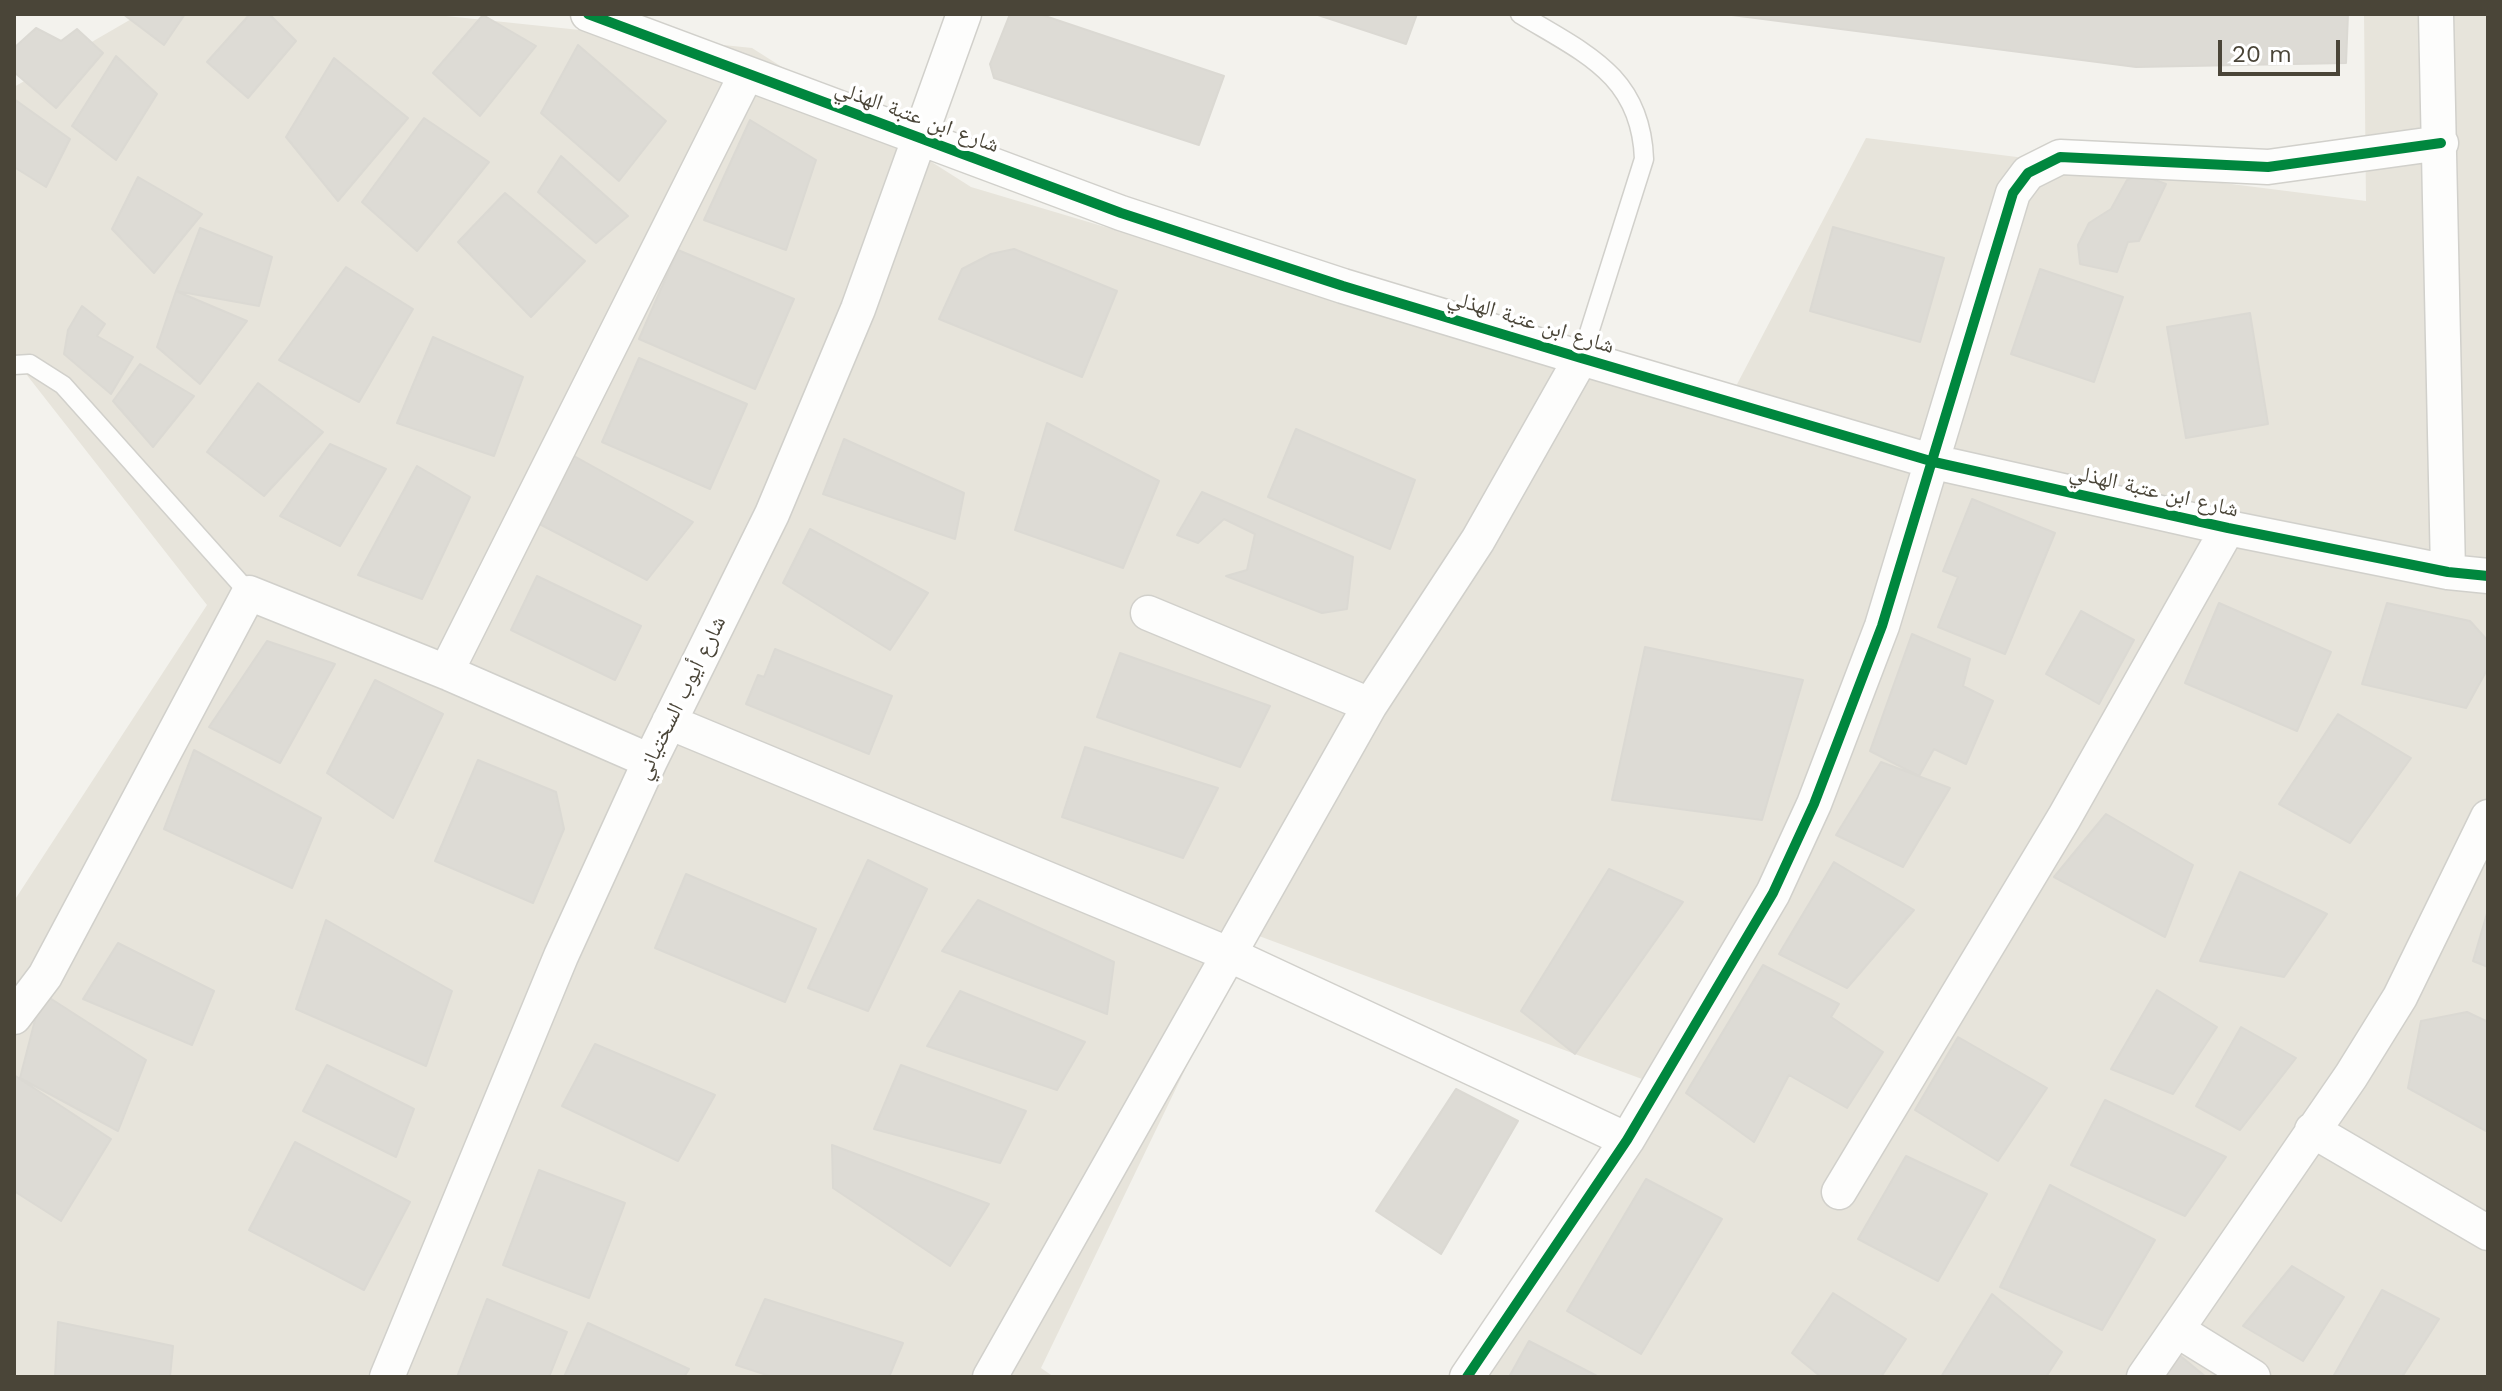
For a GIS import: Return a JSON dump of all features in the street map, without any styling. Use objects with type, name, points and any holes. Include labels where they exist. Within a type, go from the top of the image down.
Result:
[{"type":"street","name":"شارع ابن عتبة الهذلي","points":[[588,14],[921,141],[1121,213],[1328,281],[1581,358],[1934,462],[2228,528],[2448,572],[2488,576]]},
{"type":"street","name":"شارع أيوب السختياني","points":[[387,1377],[561,956],[650,761],[772,514],[858,309],[921,141],[964,14]]},
{"type":"street","points":[[2436,14],[2448,572]]},
{"type":"street","points":[[446,672],[746,75]]},
{"type":"street","points":[[1467,1377],[1627,1140],[1773,893],[1802,830],[1882,626],[2013,193],[2028,173],[2042,163],[2060,157],[2268,167],[2441,143]]},
{"type":"street","points":[[990,1377],[1370,705],[1478,540],[1581,358]]},
{"type":"street","points":[[1839,1192],[2064,818],[2228,528]]},
{"type":"street","points":[[14,1017],[45,976],[249,593],[446,672],[650,761]]},
{"type":"street","points":[[1148,613],[1370,705]]},
{"type":"street","points":[[669,722],[1228,954],[1627,1140]]},
{"type":"street","points":[[2144,1377],[2351,1076],[2400,997],[2488,817]]},
{"type":"street","points":[[2312,1130],[2488,1233]]},
{"type":"street","points":[[2177,1330],[2253,1377]]},
{"type":"lane","points":[[1520,14],[1612,73],[1637,111],[1643,134],[1644,159],[1581,358]]},
{"type":"lane","points":[[14,365],[30,364],[63,385],[249,593]]},
{"type":"shaded area","points":[[140,14],[427,14],[752,48],[971,187],[1723,411],[1866,138],[2366,201],[2364,14],[2488,14],[2488,1377],[1484,1377],[1674,1091],[1251,933],[1041,1368],[1054,1377],[14,1377],[14,901],[207,605],[19,365],[14,354],[14,87]]},
{"type":"building","points":[[123,14],[185,14],[164,45]]},
{"type":"building","points":[[250,14],[269,14],[296,41],[248,98],[207,62]]},
{"type":"building","points":[[1010,14],[1039,14],[1224,76],[1199,145],[994,78],[990,64]]},
{"type":"building","points":[[1315,14],[1417,14],[1406,44]]},
{"type":"building","points":[[1724,14],[2348,14],[2346,63],[2136,67]]},
{"type":"building","points":[[483,15],[536,46],[480,116],[433,73]]},
{"type":"building","points":[[36,28],[61,41],[77,29],[103,53],[56,108],[14,72],[14,48]]},
{"type":"building","points":[[578,45],[666,121],[619,181],[541,113]]},
{"type":"building","points":[[116,56],[157,94],[116,160],[72,126]]},
{"type":"building","points":[[334,58],[408,118],[338,201],[286,137]]},
{"type":"building","points":[[14,99],[70,139],[46,187],[14,167]]},
{"type":"building","points":[[424,118],[489,162],[417,251],[362,202]]},
{"type":"building","points":[[750,120],[816,160],[786,250],[704,220]]},
{"type":"building","points":[[561,156],[628,216],[596,243],[538,192]]},
{"type":"building","points":[[2141,175],[2166,184],[2139,241],[2128,242],[2117,272],[2080,264],[2078,245],[2089,223],[2111,209],[2127,180]]},
{"type":"building","points":[[138,177],[202,214],[154,273],[112,229]]},
{"type":"building","points":[[505,193],[585,261],[531,317],[458,242]]},
{"type":"building","points":[[1833,227],[1944,258],[1920,342],[1810,311]]},
{"type":"building","points":[[200,228],[272,257],[259,306],[176,291]]},
{"type":"building","points":[[1014,249],[1117,291],[1082,377],[939,319],[962,269],[991,254]]},
{"type":"building","points":[[678,250],[794,299],[755,389],[639,339]]},
{"type":"building","points":[[346,267],[413,309],[359,402],[279,360]]},
{"type":"building","points":[[2040,269],[2123,297],[2094,382],[2011,354]]},
{"type":"building","points":[[176,291],[247,321],[200,384],[157,347]]},
{"type":"building","points":[[82,306],[105,324],[97,336],[133,357],[111,394],[64,354],[68,330]]},
{"type":"building","points":[[2250,313],[2268,424],[2186,438],[2167,327]]},
{"type":"building","points":[[433,337],[523,377],[494,456],[397,423]]},
{"type":"building","points":[[639,358],[747,404],[710,489],[602,442]]},
{"type":"building","points":[[140,364],[194,396],[153,447],[113,401]]},
{"type":"building","points":[[258,383],[323,432],[264,496],[207,452]]},
{"type":"building","points":[[1047,423],[1159,481],[1123,568],[1015,530]]},
{"type":"building","points":[[1296,429],[1415,480],[1390,549],[1268,497]]},
{"type":"building","points":[[844,439],[964,493],[955,539],[823,494]]},
{"type":"building","points":[[330,444],[386,469],[340,546],[280,516]]},
{"type":"building","points":[[565,451],[693,522],[647,580],[528,518]]},
{"type":"building","points":[[417,466],[470,497],[422,599],[358,575]]},
{"type":"building","points":[[1202,492],[1353,557],[1347,609],[1322,613],[1226,576],[1247,570],[1255,534],[1224,519],[1198,543],[1177,535]]},
{"type":"building","points":[[1972,499],[2055,533],[2005,654],[1938,627],[1958,577],[1943,571]]},
{"type":"building","points":[[810,529],[928,593],[890,650],[783,583]]},
{"type":"building","points":[[537,576],[641,626],[615,680],[511,630]]},
{"type":"building","points":[[2219,603],[2331,652],[2297,731],[2185,683]]},
{"type":"building","points":[[2387,603],[2470,621],[2488,641],[2488,668],[2466,708],[2362,684]]},
{"type":"building","points":[[2081,611],[2134,640],[2099,704],[2046,674]]},
{"type":"building","points":[[1912,634],[1970,659],[1963,686],[1993,701],[1966,764],[1934,749],[1919,776],[1870,751]]},
{"type":"building","points":[[267,641],[335,664],[280,763],[209,727]]},
{"type":"building","points":[[1645,647],[1803,680],[1762,820],[1612,800]]},
{"type":"building","points":[[775,649],[892,696],[869,754],[746,704],[758,675],[764,677]]},
{"type":"building","points":[[1120,653],[1270,706],[1240,767],[1097,717]]},
{"type":"building","points":[[375,680],[443,714],[393,818],[327,773]]},
{"type":"building","points":[[2338,714],[2411,758],[2350,843],[2279,804]]},
{"type":"building","points":[[1085,747],[1218,788],[1183,858],[1062,817]]},
{"type":"building","points":[[194,750],[321,818],[292,888],[164,829]]},
{"type":"building","points":[[478,760],[556,792],[564,829],[533,903],[435,861]]},
{"type":"building","points":[[1881,762],[1950,788],[1903,867],[1836,835]]},
{"type":"building","points":[[2106,814],[2193,865],[2165,937],[2054,877]]},
{"type":"building","points":[[868,860],[927,889],[868,1011],[808,988]]},
{"type":"building","points":[[1834,862],[1914,910],[1847,988],[1779,954]]},
{"type":"building","points":[[1609,869],[1683,902],[1575,1054],[1521,1011]]},
{"type":"building","points":[[2240,872],[2327,914],[2284,977],[2200,961]]},
{"type":"building","points":[[686,874],[816,929],[785,1002],[655,948]]},
{"type":"building","points":[[978,900],[1114,962],[1107,1014],[942,951]]},
{"type":"building","points":[[2488,910],[2488,967],[2473,961]]},
{"type":"building","points":[[326,920],[452,991],[426,1066],[296,1009]]},
{"type":"building","points":[[118,943],[214,991],[192,1045],[83,999]]},
{"type":"building","points":[[1763,965],[1839,1004],[1831,1017],[1883,1052],[1847,1108],[1789,1075],[1754,1142],[1686,1093]]},
{"type":"building","points":[[2157,990],[2217,1027],[2173,1094],[2111,1069]]},
{"type":"building","points":[[960,991],[1085,1042],[1057,1090],[927,1046]]},
{"type":"building","points":[[42,993],[146,1060],[118,1131],[20,1078]]},
{"type":"building","points":[[2467,1012],[2488,1022],[2488,1132],[2408,1088],[2421,1021]]},
{"type":"building","points":[[2241,1027],[2296,1058],[2240,1130],[2196,1106]]},
{"type":"building","points":[[1958,1037],[2047,1088],[1998,1161],[1915,1110]]},
{"type":"building","points":[[595,1044],[715,1095],[678,1161],[562,1106]]},
{"type":"building","points":[[327,1065],[414,1109],[396,1157],[303,1111]]},
{"type":"building","points":[[901,1065],[1026,1111],[1000,1163],[874,1129]]},
{"type":"building","points":[[14,1075],[111,1139],[61,1221],[14,1191]]},
{"type":"building","points":[[1456,1089],[1518,1121],[1441,1254],[1376,1211]]},
{"type":"building","points":[[2105,1100],[2226,1157],[2185,1216],[2071,1165]]},
{"type":"building","points":[[295,1142],[410,1202],[364,1290],[249,1230]]},
{"type":"building","points":[[832,1145],[989,1204],[950,1266],[833,1188]]},
{"type":"building","points":[[1906,1156],[1987,1194],[1938,1281],[1858,1239]]},
{"type":"building","points":[[539,1170],[625,1203],[589,1298],[503,1265]]},
{"type":"building","points":[[1646,1179],[1722,1219],[1641,1354],[1567,1311]]},
{"type":"building","points":[[2050,1185],[2155,1240],[2102,1330],[2000,1287]]},
{"type":"building","points":[[2292,1266],[2344,1297],[2303,1361],[2243,1326]]},
{"type":"building","points":[[2382,1290],[2439,1319],[2402,1377],[2333,1377]]},
{"type":"building","points":[[1833,1293],[1906,1339],[1881,1377],[1821,1377],[1792,1353]]},
{"type":"building","points":[[1992,1294],[2062,1352],[2046,1377],[1941,1377]]},
{"type":"building","points":[[487,1299],[567,1332],[549,1377],[457,1377]]},
{"type":"building","points":[[765,1299],[903,1343],[889,1377],[773,1377],[736,1365]]},
{"type":"building","points":[[58,1322],[173,1346],[170,1377],[55,1377]]},
{"type":"building","points":[[588,1323],[689,1369],[684,1377],[564,1377]]},
{"type":"building","points":[[1529,1341],[1599,1377],[1509,1377]]},
{"type":"building","points":[[2178,1354],[2206,1377],[2163,1377]]},
{"type":"cycle path","points":[[588,14],[1121,213],[1343,286],[1581,358],[1934,462],[2228,528],[2448,572],[2488,576]]},
{"type":"cycle path","points":[[1467,1377],[1627,1140],[1773,893],[1814,804],[1882,626],[2013,193],[2028,173],[2060,157],[2268,167],[2441,143]]}]
